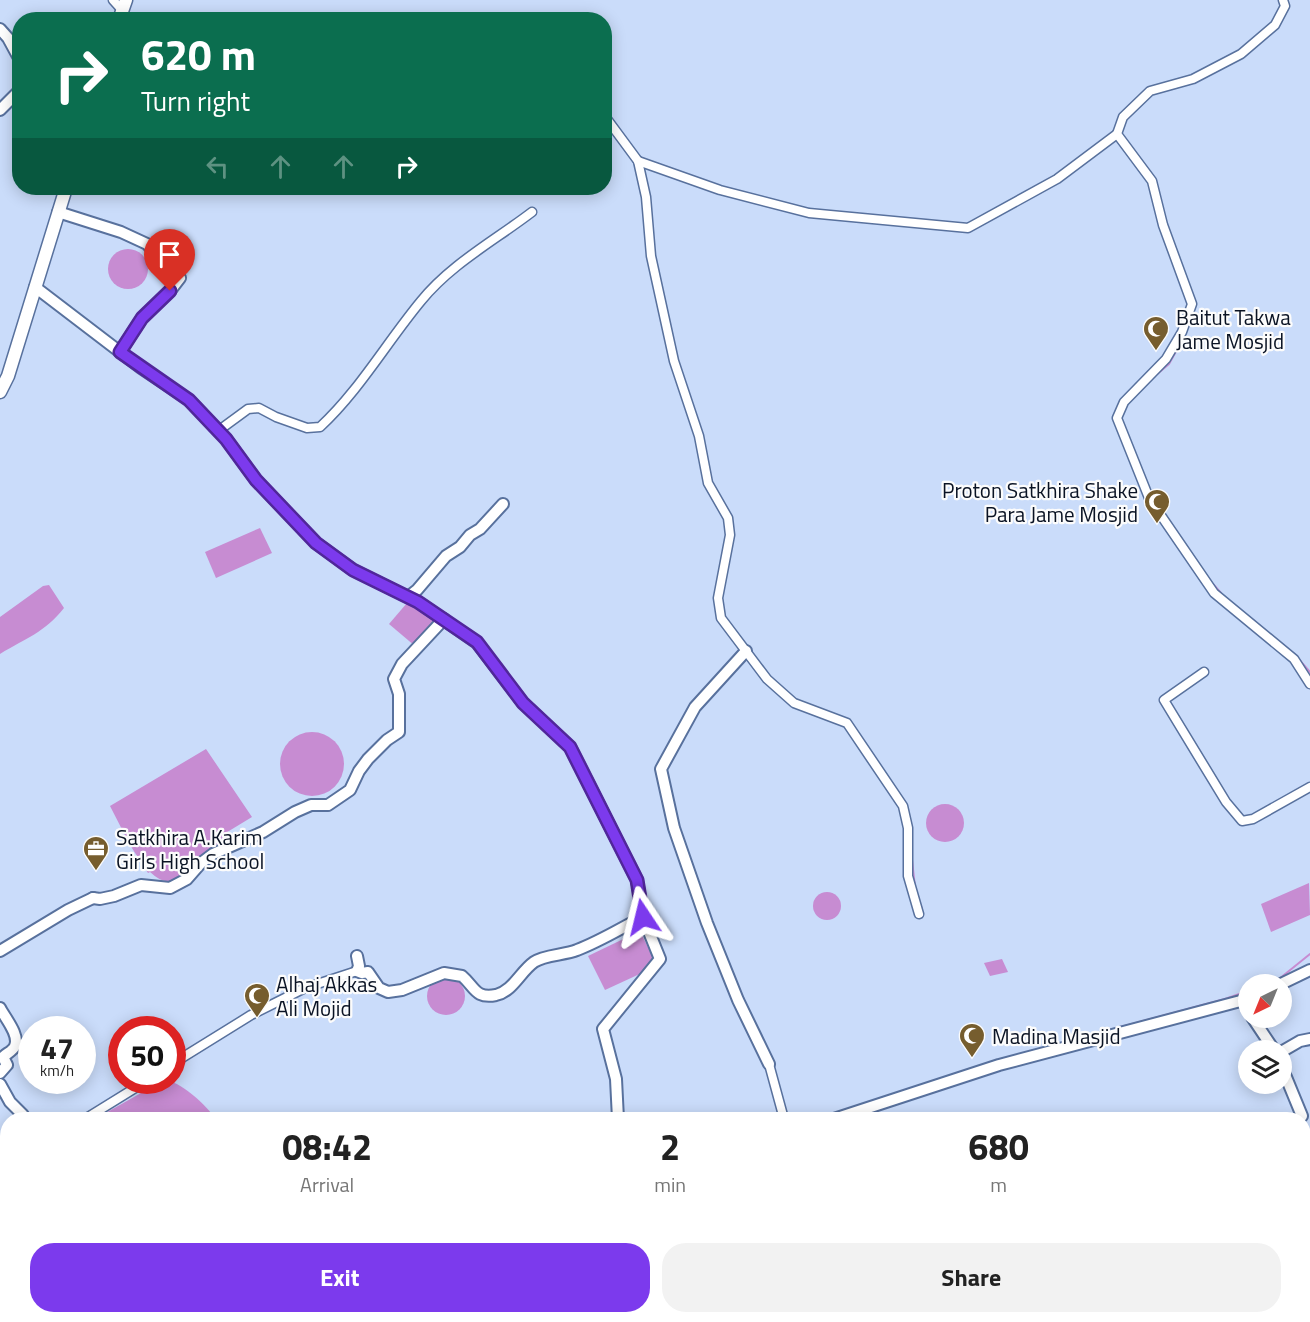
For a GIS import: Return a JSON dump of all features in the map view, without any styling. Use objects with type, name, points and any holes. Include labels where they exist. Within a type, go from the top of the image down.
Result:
[{"type":"main road","points":[[0,392],[8,376],[64,195]]},
{"type":"street","points":[[113,0],[122,10]]},
{"type":"street","points":[[638,161],[720,189],[809,213],[968,228],[1058,178],[1117,134],[1123,117],[1150,91],[1193,79],[1241,54],[1275,25],[1285,6],[1283,0]]},
{"type":"street","points":[[0,29],[12,45]]},
{"type":"street","points":[[0,111],[12,98]]},
{"type":"street","points":[[612,126],[638,161],[646,197],[651,256],[674,361],[699,436],[708,483],[728,518],[730,535],[718,598],[721,618],[767,678],[794,703],[847,723],[903,806],[908,828],[908,876],[919,914]]},
{"type":"street","points":[[1117,134],[1152,181],[1163,225],[1192,304],[1182,332],[1166,359],[1124,402],[1117,418],[1149,498],[1214,593],[1294,659],[1310,684]]},
{"type":"street","points":[[58,212],[121,232],[147,244],[180,278],[142,318],[120,352]]},
{"type":"street","points":[[218,431],[248,409],[259,408],[307,428],[320,427],[353,390],[421,300],[451,269],[532,212]]},
{"type":"street","points":[[35,287],[120,352],[189,400],[218,431],[256,480],[316,543],[353,570],[408,597],[477,642],[523,703],[570,747],[637,880],[643,917],[660,959],[603,1029],[616,1079],[618,1112]]},
{"type":"street","points":[[408,597],[417,590],[446,556],[480,529],[503,504]]},
{"type":"street","points":[[0,951],[68,910],[93,898],[114,896],[141,885],[170,888],[187,879],[201,863],[213,854],[263,832],[311,805],[328,805],[350,790],[368,759],[387,740],[399,732],[399,694],[394,679],[402,664],[444,619]]},
{"type":"street","points":[[746,651],[695,707],[661,769],[674,828],[707,923],[738,1000],[769,1064],[782,1112]]},
{"type":"street","points":[[1204,672],[1164,700],[1226,802],[1242,821],[1253,819],[1310,788]]},
{"type":"street","points":[[186,1055],[251,1015],[305,988],[357,971],[368,972],[379,988],[388,992],[402,990],[444,973],[462,976],[473,990],[481,995],[497,995],[514,984],[535,962],[555,955],[564,956],[643,917]]},
{"type":"street","points":[[357,956],[359,966],[357,971]]},
{"type":"street","points":[[1292,979],[1310,970]]},
{"type":"street","points":[[855,1112],[999,1065],[1238,1006]]},
{"type":"street","points":[[0,1008],[16,1040],[12,1050],[3,1057],[7,1065],[0,1073]]},
{"type":"street","points":[[1292,1046],[1300,1041],[1310,1040]]},
{"type":"street","points":[[0,1084],[10,1102],[19,1112]]},
{"type":"street","points":[[1292,1092],[1300,1112]]},
{"type":"street","points":[[95,1112],[125,1094]]},
{"type":"shaded area","points":[[128,249],[136,250],[142,255],[147,261],[147,277],[142,283],[136,288],[128,289],[120,288],[114,283],[109,277],[108,269],[109,261],[114,255],[120,250]]},
{"type":"shaded area","points":[[260,528],[272,553],[216,578],[205,552]]},
{"type":"shaded area","points":[[49,585],[64,608],[42,629],[0,654],[0,617],[43,586]]},
{"type":"shaded area","points":[[407,603],[416,605],[436,621],[415,646],[389,624]]},
{"type":"shaded area","points":[[306,732],[318,732],[335,741],[342,752],[344,764],[342,776],[335,787],[318,796],[306,796],[294,791],[285,782],[280,770],[280,758],[285,746],[294,737]]},
{"type":"shaded area","points":[[206,749],[252,817],[224,834],[218,846],[175,881],[164,881],[148,873],[130,845],[110,806]]},
{"type":"shaded area","points":[[945,804],[958,810],[964,823],[958,836],[945,842],[932,836],[926,823],[932,810]]},
{"type":"shaded area","points":[[1309,883],[1310,915],[1271,932],[1261,904]]},
{"type":"shaded area","points":[[827,892],[837,896],[841,906],[837,916],[827,920],[817,916],[813,906],[817,896]]},
{"type":"shaded area","points":[[640,931],[657,966],[605,990],[588,956]]},
{"type":"shaded area","points":[[1002,959],[1008,972],[990,976],[984,963]]},
{"type":"shaded area","points":[[446,977],[453,978],[459,983],[464,989],[464,1003],[459,1009],[453,1014],[446,1015],[439,1014],[433,1009],[428,1003],[427,996],[428,989],[433,983],[439,978]]},
{"type":"shaded area","points":[[186,1091],[210,1112],[107,1112],[139,1094],[186,1094]]},
{"type":"waterway","points":[[1156,375],[1169,364],[1184,337]]},
{"type":"waterway","points":[[1213,584],[1221,593]]},
{"type":"waterway","points":[[1253,620],[1265,630]]},
{"type":"waterway","points":[[1296,656],[1310,672]]},
{"type":"waterway","points":[[912,860],[915,887]]},
{"type":"waterway","points":[[919,901],[922,909]]},
{"type":"waterway","points":[[1285,974],[1310,954]]},
{"type":"waterway","points":[[1046,1047],[1238,994]]},
{"type":"place","name":"Baitut Takwa Jame Mosjid","points":[[1156,352]]},
{"type":"place","name":"Proton Satkhira Shake Para Jame Mosjid","points":[[1157,525]]},
{"type":"place","name":"Satkhira A.Karim Girls High School","points":[[96,872]]},
{"type":"place","name":"Alhaj Akkas Ali Mojid","points":[[257,1019]]},
{"type":"place","name":"Madina Masjid","points":[[972,1059]]},
{"type":"route","points":[[170,291],[142,318],[120,352],[189,400],[226,439],[256,480],[316,543],[353,570],[418,602],[477,642],[523,703],[570,747],[637,880],[643,917]]}]
